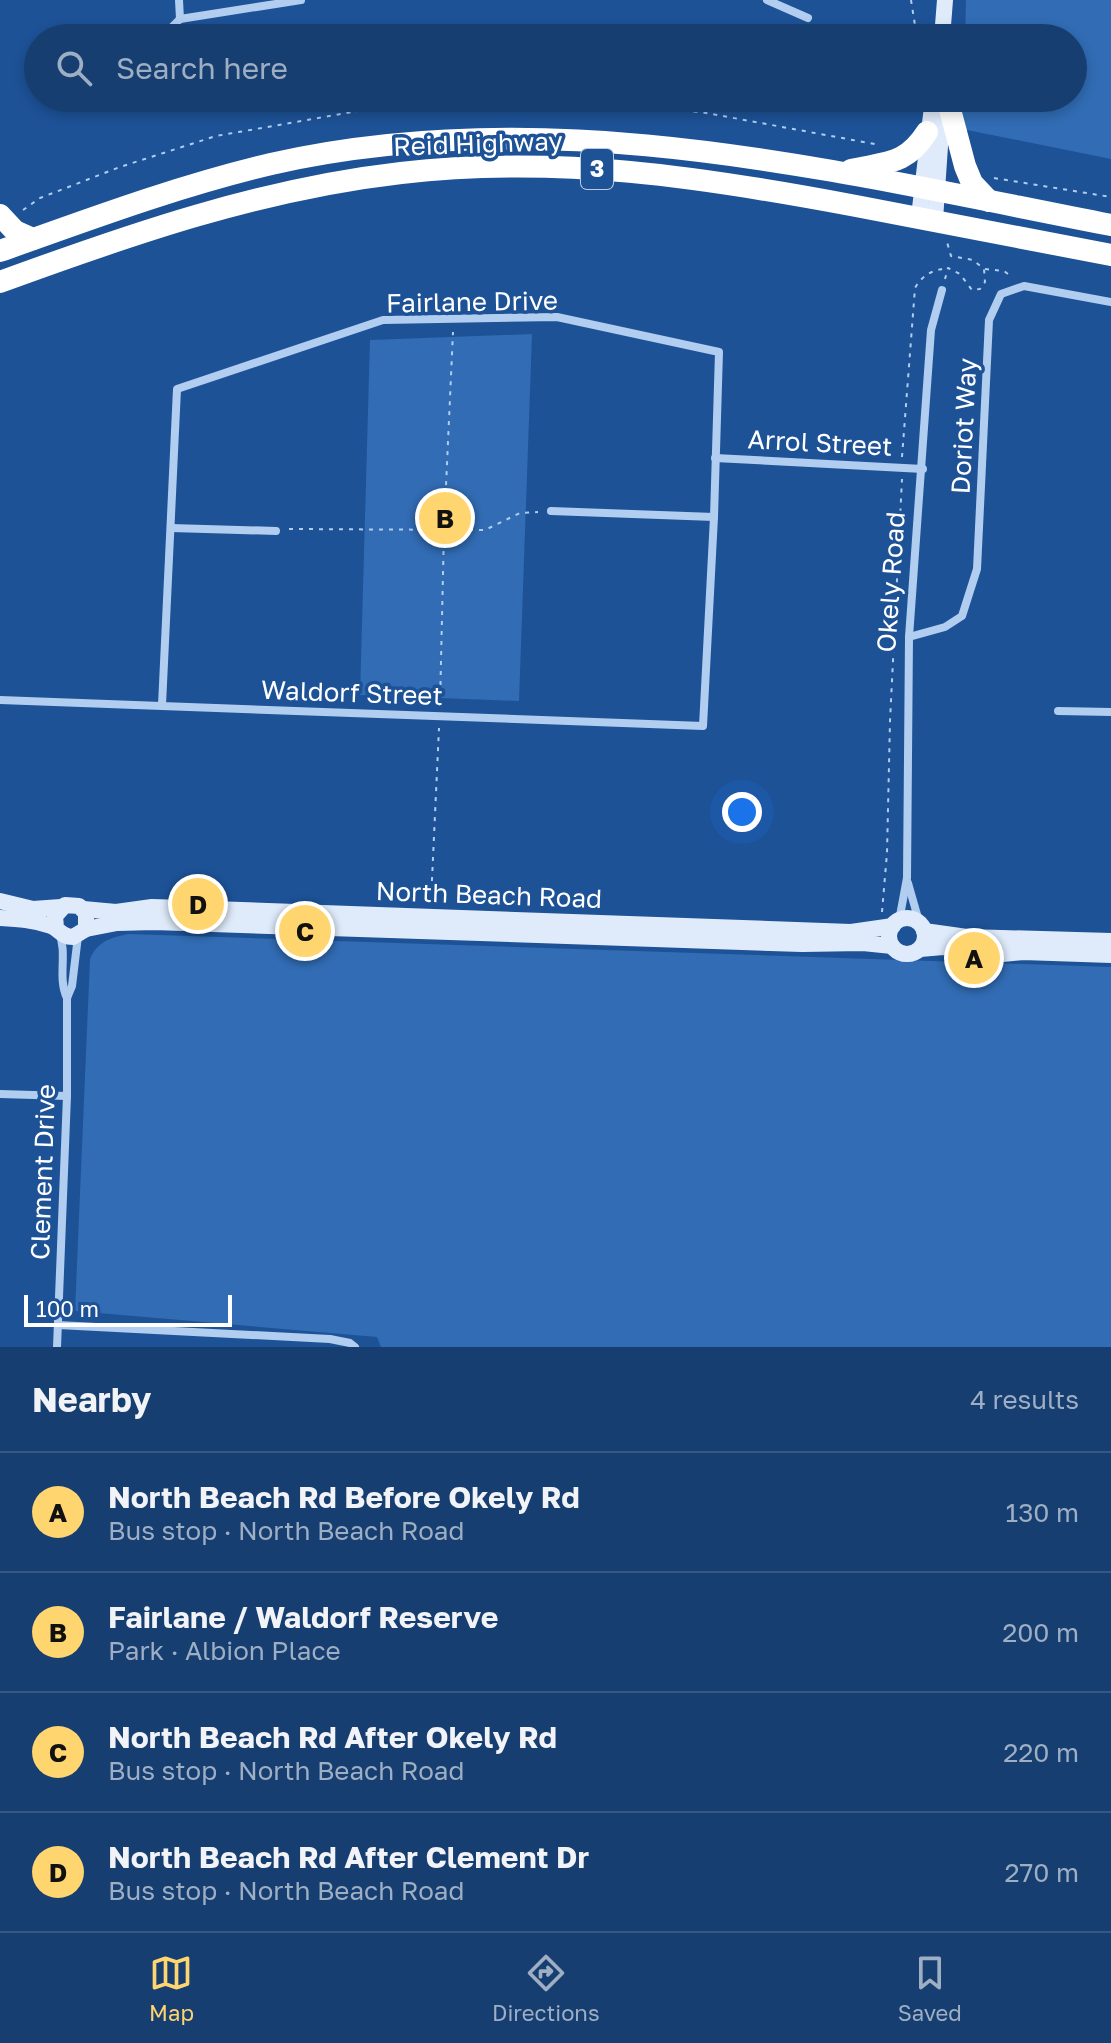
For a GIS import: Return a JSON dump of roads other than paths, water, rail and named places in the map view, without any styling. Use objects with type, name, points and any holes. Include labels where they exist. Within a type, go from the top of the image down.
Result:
[{"type":"highway","points":[[949,112],[972,183],[989,201]]},
{"type":"highway","points":[[838,173],[903,158],[916,148],[927,132]]},
{"type":"highway","name":"Reid Highway","points":[[0,251],[150,197],[273,164],[377,147],[542,137],[701,150],[929,189],[1111,225]]},
{"type":"highway","name":"Reid Highway","points":[[0,282],[160,225],[274,195],[403,173],[550,167],[670,174],[935,220],[1111,255]]},
{"type":"highway","points":[[4,220],[33,239]]},
{"type":"main road","points":[[943,24],[945,0]]},
{"type":"main road","points":[[931,112],[927,132],[929,189],[935,220]]},
{"type":"main road","points":[[929,189],[943,112]]},
{"type":"main road","points":[[0,268],[54,262]]},
{"type":"main road","points":[[0,901],[33,909],[75,904],[83,909],[88,918],[82,932],[68,937],[27,919],[0,918]]},
{"type":"main road","points":[[57,930],[55,916],[61,907]]},
{"type":"main road","name":"North Beach Road","points":[[83,909],[116,912],[152,907],[851,932],[891,921]]},
{"type":"main road","points":[[1111,941],[967,937],[922,928],[910,919],[891,921],[889,936],[892,946],[905,954],[943,947],[983,956],[1023,952],[1111,955]]},
{"type":"main road","name":"North Beach Road","points":[[82,932],[117,923],[154,922],[892,946]]},
{"type":"main road","points":[[920,949],[924,940],[922,928]]},
{"type":"street","points":[[179,0],[180,19]]},
{"type":"street","points":[[175,24],[180,19],[301,0]]},
{"type":"street","points":[[767,0],[808,18]]},
{"type":"street","name":"Doriot Way","points":[[909,637],[945,627],[962,616],[977,569],[989,320],[1001,294],[1024,286],[1111,302]]},
{"type":"street","name":"Okely Road","points":[[922,928],[907,878],[909,637],[931,330],[942,290]]},
{"type":"street","name":"Fairlane Drive","points":[[162,705],[177,389],[383,320],[557,317],[719,352],[703,726]]},
{"type":"street","name":"Arrol Street","points":[[715,458],[923,469]]},
{"type":"street","points":[[551,511],[714,517]]},
{"type":"street","points":[[171,528],[276,531]]},
{"type":"street","name":"Waldorf Street","points":[[0,700],[703,726]]},
{"type":"street","points":[[1058,711],[1111,712]]},
{"type":"street","name":"Okely Road","points":[[891,921],[907,878]]},
{"type":"street","name":"Clement Drive","points":[[57,930],[63,950],[62,987],[67,998]]},
{"type":"street","name":"Clement Drive","points":[[57,1347],[67,1096],[67,998],[82,932]]},
{"type":"street","points":[[0,1094],[67,1096]]},
{"type":"street","points":[[58,1325],[330,1339],[355,1347]]},
{"type":"place","name":"Fairlane / Waldorf Reserve","points":[[445,518]]},
{"type":"place","name":"North Beach Rd After Clement Dr","points":[[198,904]]},
{"type":"place","name":"North Beach Rd After Okely Rd","points":[[305,931]]},
{"type":"place","name":"North Beach Rd Before Okely Rd","points":[[974,958]]}]
